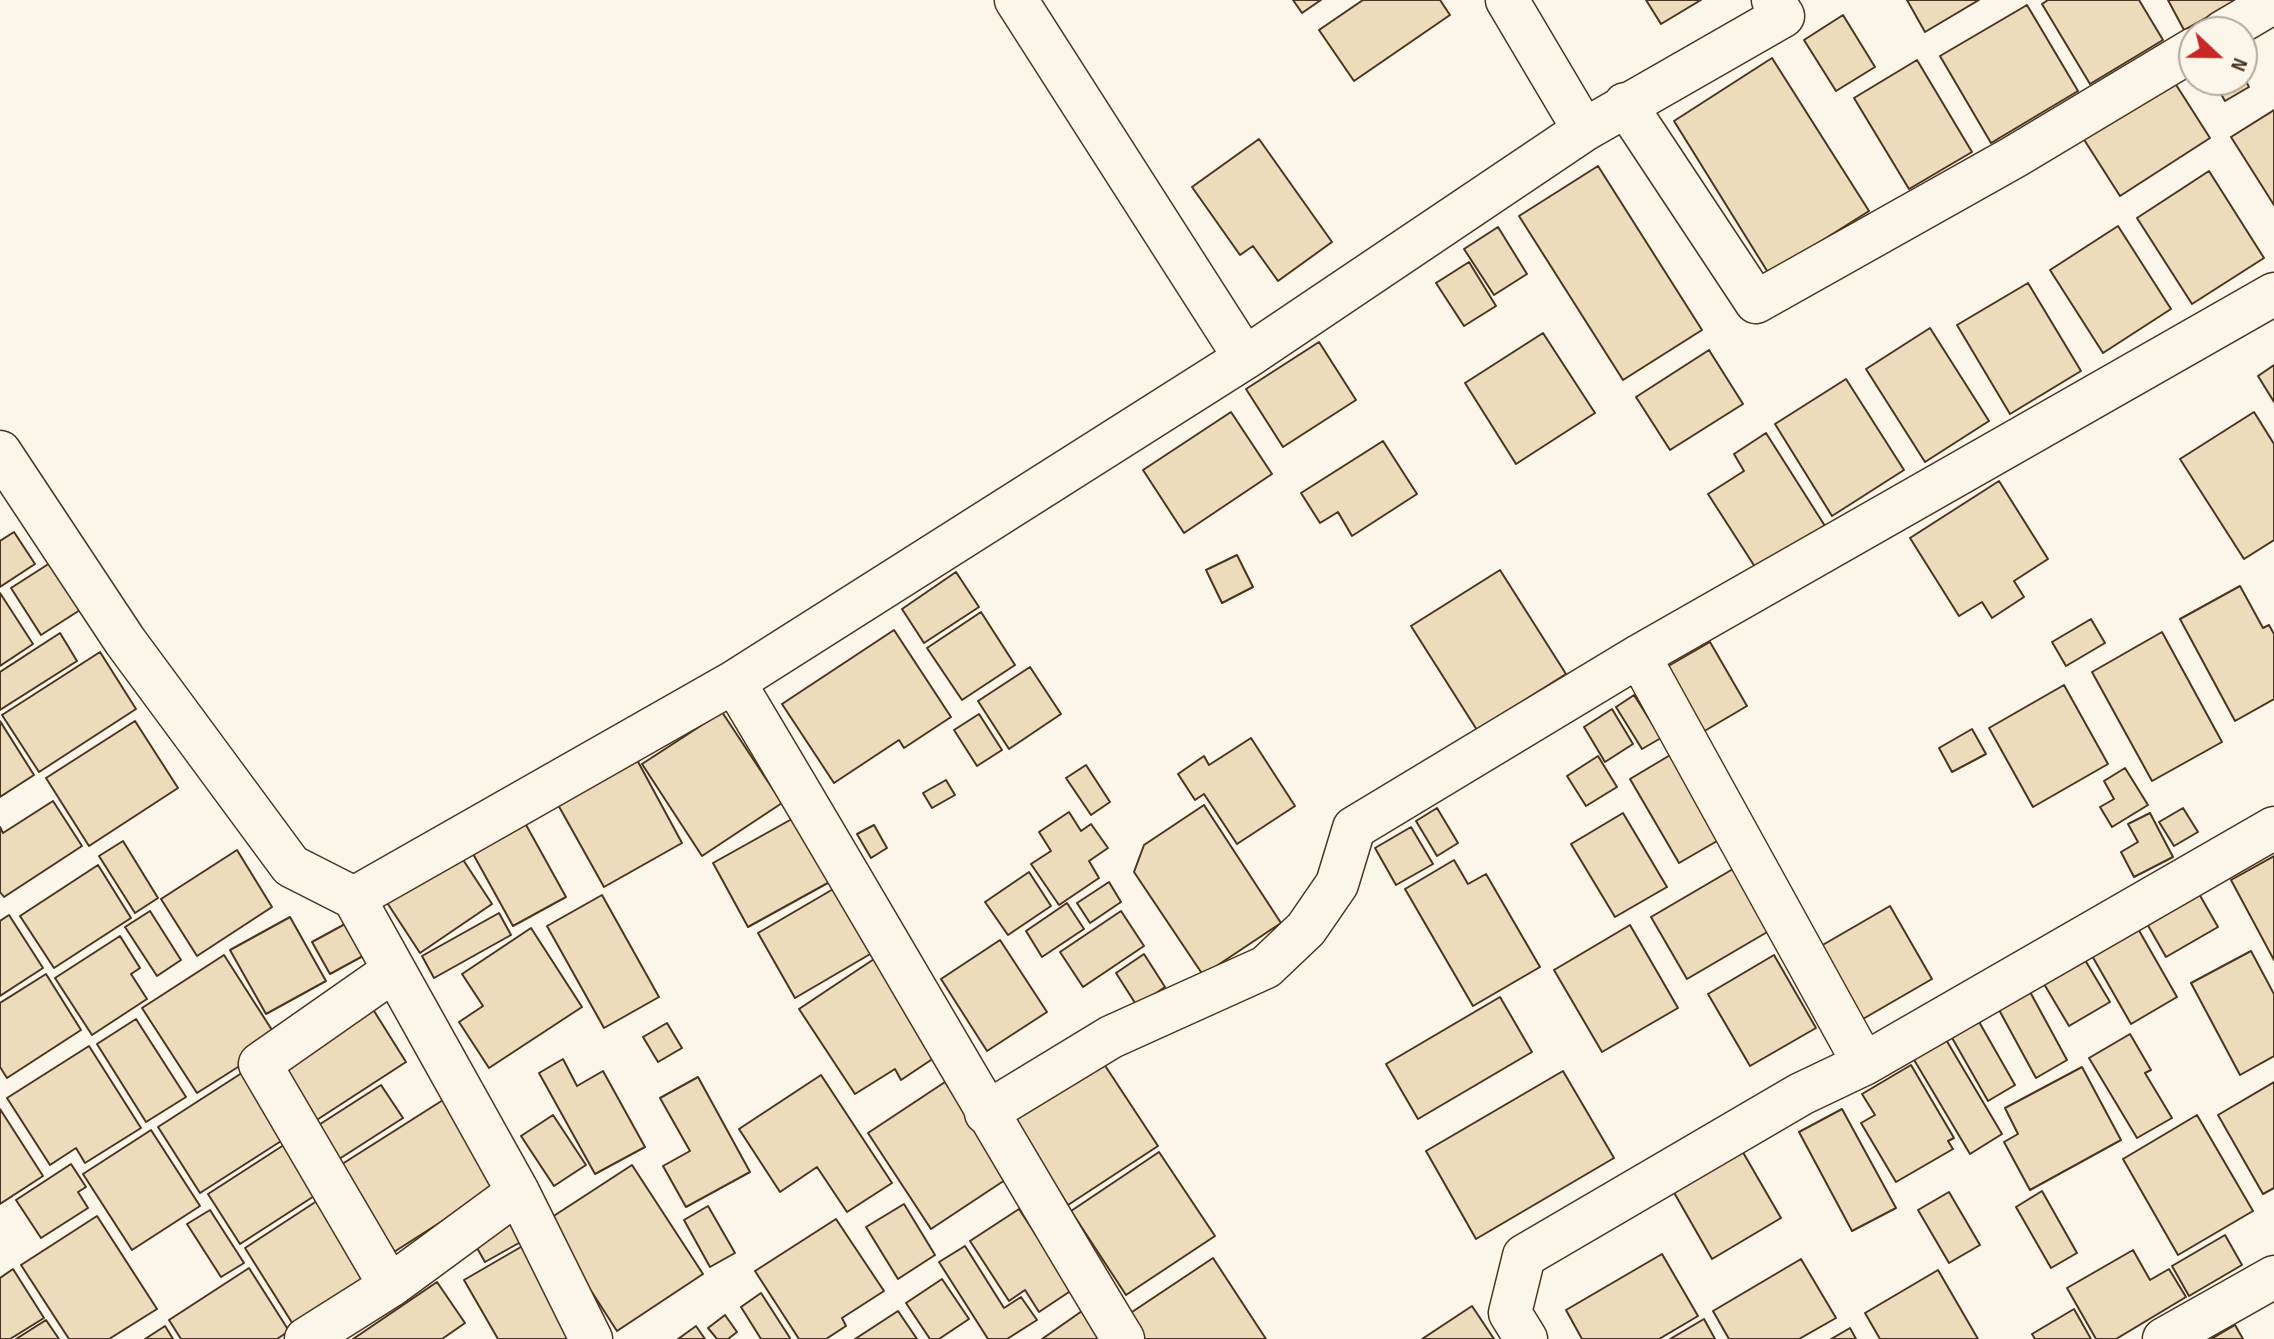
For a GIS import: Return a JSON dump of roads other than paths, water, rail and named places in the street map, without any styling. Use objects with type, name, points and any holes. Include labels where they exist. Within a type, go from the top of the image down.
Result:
[{"type":"street","points":[[1016,0],[1245,358]]},
{"type":"street","points":[[1507,0],[1584,130]]},
{"type":"street","points":[[354,898],[734,682],[1245,358],[1584,130],[1783,16],[1773,0]]},
{"type":"street","points":[[2249,16],[2271,2]]},
{"type":"street","points":[[1625,104],[1756,302],[2014,157],[2178,59]]},
{"type":"street","points":[[986,1113],[1111,1037],[1266,967],[1306,929],[1337,884],[1354,828],[1639,656],[2274,294]]},
{"type":"street","points":[[0,452],[125,641],[291,866],[354,898],[518,1192],[591,1339]]},
{"type":"street","points":[[1639,656],[1864,1064]]},
{"type":"street","points":[[734,682],[877,920],[986,1113],[1123,1339]]},
{"type":"street","points":[[1526,1339],[1510,1313],[1524,1256],[1801,1094],[1864,1064],[2274,828]]},
{"type":"street","points":[[390,1286],[260,1064],[393,971]]},
{"type":"street","points":[[306,1339],[390,1286],[518,1192]]},
{"type":"street","points":[[2164,1339],[2274,1277]]}]
